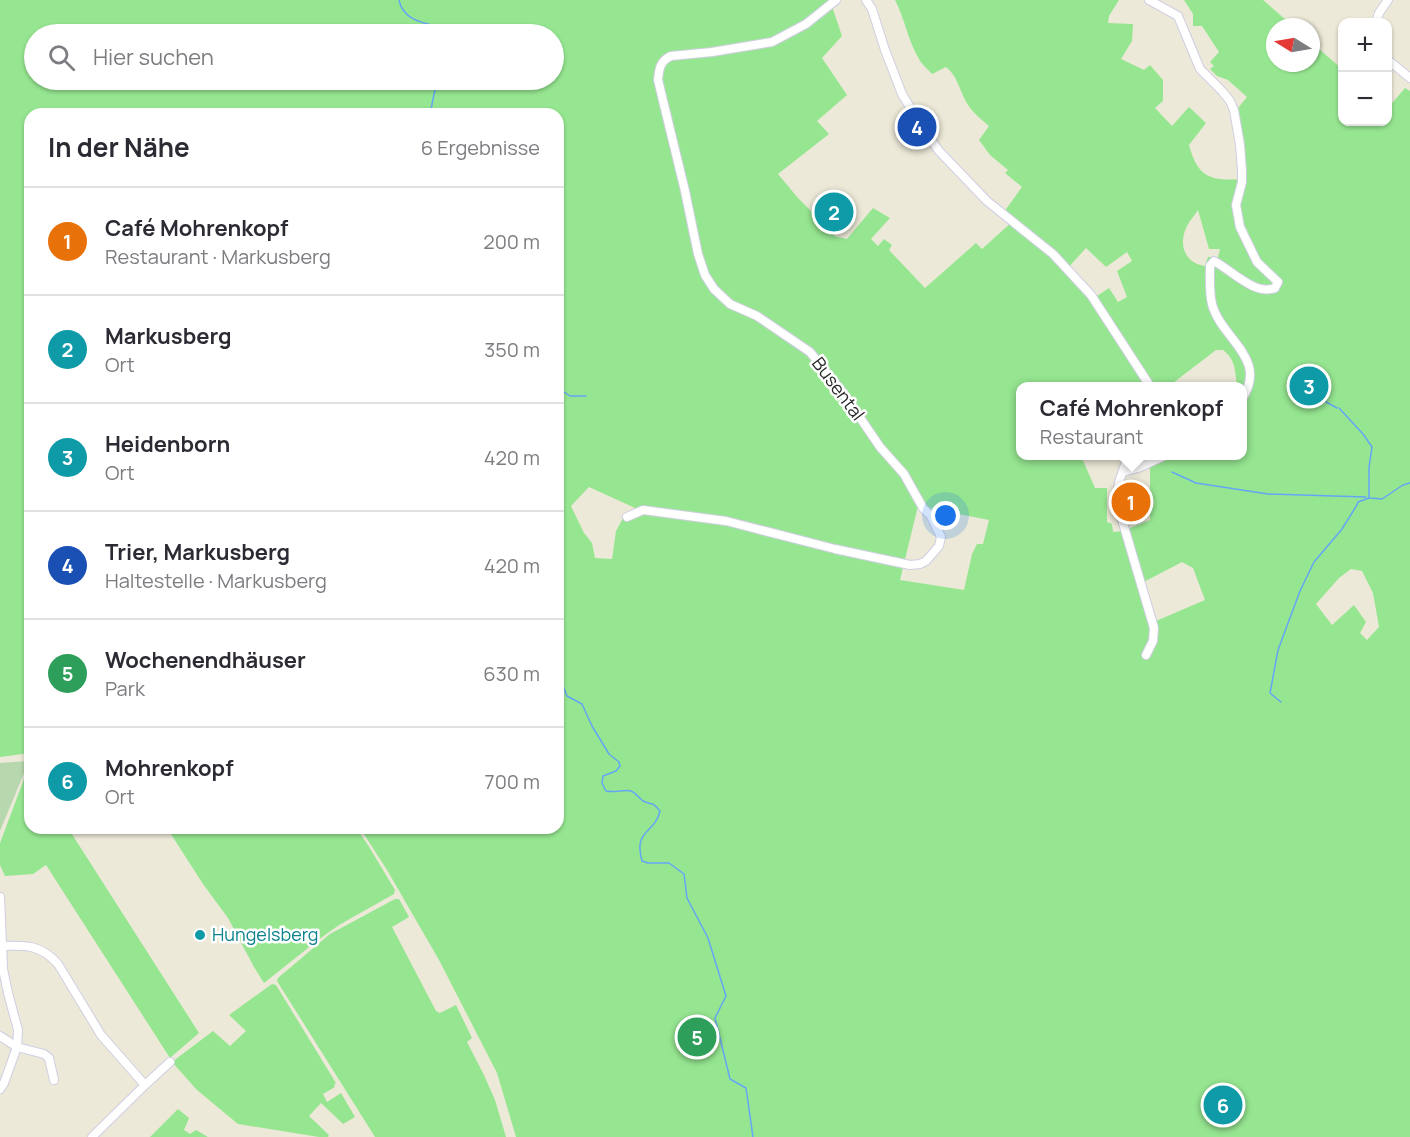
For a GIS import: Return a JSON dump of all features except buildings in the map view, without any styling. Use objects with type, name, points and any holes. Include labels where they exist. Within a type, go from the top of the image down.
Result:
[{"type":"street","name":"Busental","points":[[627,517],[644,510],[726,521],[835,549],[910,565],[926,561],[939,546],[940,537],[931,516],[923,508],[904,474],[880,447],[844,394],[810,352],[758,316],[730,304],[714,289],[705,275],[698,254],[658,80],[658,72],[665,58],[772,42],[806,24],[836,0]]},
{"type":"street","points":[[866,0],[872,9],[902,94],[918,122],[939,151],[987,201],[1053,254],[1091,295],[1147,382]]},
{"type":"street","points":[[1149,0],[1178,16],[1200,69],[1230,101],[1236,121],[1242,171],[1242,182],[1236,205],[1240,226],[1257,262],[1278,282],[1275,288],[1268,291],[1255,287],[1214,261],[1210,266],[1212,304],[1219,320],[1244,353],[1251,375],[1247,389]]},
{"type":"street","points":[[1377,18],[1388,0]]},
{"type":"street","points":[[1392,63],[1410,78]]},
{"type":"street","points":[[1127,460],[1119,482],[1118,498],[1123,523],[1154,628],[1153,641],[1146,655]]},
{"type":"street","points":[[1123,472],[1155,460]]},
{"type":"street","points":[[0,897],[3,969],[18,1030],[17,1047],[0,1089]]},
{"type":"street","points":[[1,946],[27,945],[50,955],[58,964],[101,1035],[145,1085]]},
{"type":"street","points":[[0,1036],[17,1047],[44,1054],[49,1058],[54,1080]]},
{"type":"street","points":[[92,1137],[170,1062]]},
{"type":"green space","points":[[0,0],[830,0],[842,36],[822,58],[847,95],[817,121],[829,134],[778,174],[816,216],[833,223],[834,236],[847,239],[873,208],[890,218],[871,239],[878,246],[884,239],[892,245],[889,250],[925,288],[976,243],[982,249],[1013,221],[1004,212],[1022,187],[1005,173],[1008,170],[990,155],[979,140],[989,126],[970,108],[950,71],[946,67],[932,74],[920,61],[895,0],[1119,0],[1109,16],[1108,23],[1133,24],[1132,41],[1121,59],[1144,70],[1150,65],[1163,80],[1163,101],[1155,108],[1172,126],[1189,107],[1206,123],[1189,145],[1197,165],[1208,176],[1215,178],[1244,179],[1245,146],[1238,108],[1247,97],[1228,80],[1217,76],[1210,69],[1214,66],[1210,62],[1219,52],[1202,26],[1193,26],[1193,14],[1184,0],[1263,0],[1284,18],[1266,18],[1266,72],[1320,72],[1320,50],[1338,66],[1338,126],[1392,126],[1392,103],[1405,88],[1410,91],[1410,1137],[516,1137],[497,1073],[439,960],[364,834],[564,834],[564,108],[24,108],[24,754],[0,757]],"holes":[[[1198,210],[1209,249],[1220,249],[1218,257],[1208,257],[1205,266],[1192,261],[1183,246],[1184,233]],[[1086,248],[1106,267],[1127,252],[1132,261],[1117,271],[1127,297],[1118,302],[1109,288],[1091,300],[1066,270]],[[589,487],[635,508],[623,518],[616,531],[612,559],[595,558],[592,543],[584,533],[571,506]],[[918,506],[989,520],[983,544],[977,544],[972,554],[964,590],[900,580]],[[1182,562],[1193,568],[1205,600],[1149,624],[1138,585]],[[1351,569],[1362,571],[1373,593],[1379,627],[1367,640],[1360,633],[1366,622],[1354,605],[1332,625],[1316,604],[1339,578]]]},
{"type":"green space","points":[[24,761],[24,773],[0,831],[0,763]]},
{"type":"green space","points":[[24,779],[24,834],[72,834],[199,1033],[170,1058],[46,865],[33,874],[5,876],[0,865],[0,843]]},
{"type":"green space","points":[[171,834],[360,834],[395,890],[394,894],[339,925],[264,983],[228,918]]},
{"type":"green space","points":[[395,899],[399,899],[409,917],[392,927],[436,1011],[440,1013],[456,1005],[472,1038],[467,1042],[495,1100],[506,1137],[375,1137],[277,981],[330,934]]},
{"type":"green space","points":[[272,984],[276,985],[336,1083],[335,1087],[323,1094],[327,1102],[341,1093],[355,1117],[343,1124],[321,1103],[309,1116],[329,1135],[328,1137],[238,1124],[197,1090],[172,1062],[213,1031],[230,1046],[246,1031],[229,1015]]},
{"type":"green space","points":[[178,1109],[189,1118],[184,1130],[190,1134],[196,1130],[208,1137],[150,1137]]},
{"type":"waterway","points":[[399,0],[401,7],[409,16],[429,24]]},
{"type":"waterway","points":[[431,108],[435,90]]},
{"type":"waterway","points":[[1309,386],[1312,392]]},
{"type":"waterway","points":[[564,392],[570,396],[586,396]]},
{"type":"waterway","points":[[1314,394],[1337,408]]},
{"type":"waterway","points":[[1339,408],[1372,447],[1369,467],[1369,498],[1382,499],[1410,483]]},
{"type":"waterway","points":[[1172,472],[1196,483],[1268,494],[1366,497]]},
{"type":"waterway","points":[[1281,702],[1270,693],[1278,650],[1300,591],[1314,562],[1342,529],[1358,502],[1369,498]]},
{"type":"waterway","points":[[564,688],[567,696],[582,704],[609,754],[619,762],[620,766],[616,771],[603,776],[602,783],[606,791],[631,791],[660,811],[654,824],[642,837],[640,843],[642,861],[669,863],[684,874],[687,898],[708,938],[726,996],[715,1018],[730,1079],[746,1088],[753,1137]]},
{"type":"place","name":"Trier, Markusberg","points":[[917,127]]},
{"type":"place","name":"Markusberg","points":[[834,212]]},
{"type":"place","name":"Heidenborn","points":[[1309,386]]},
{"type":"place","name":"Café Mohrenkopf","points":[[1131,502]]},
{"type":"place","name":"Hungelsberg","points":[[200,935]]},
{"type":"place","name":"Wochenendhäuser","points":[[697,1037]]},
{"type":"place","name":"Mohrenkopf","points":[[1223,1105]]}]
